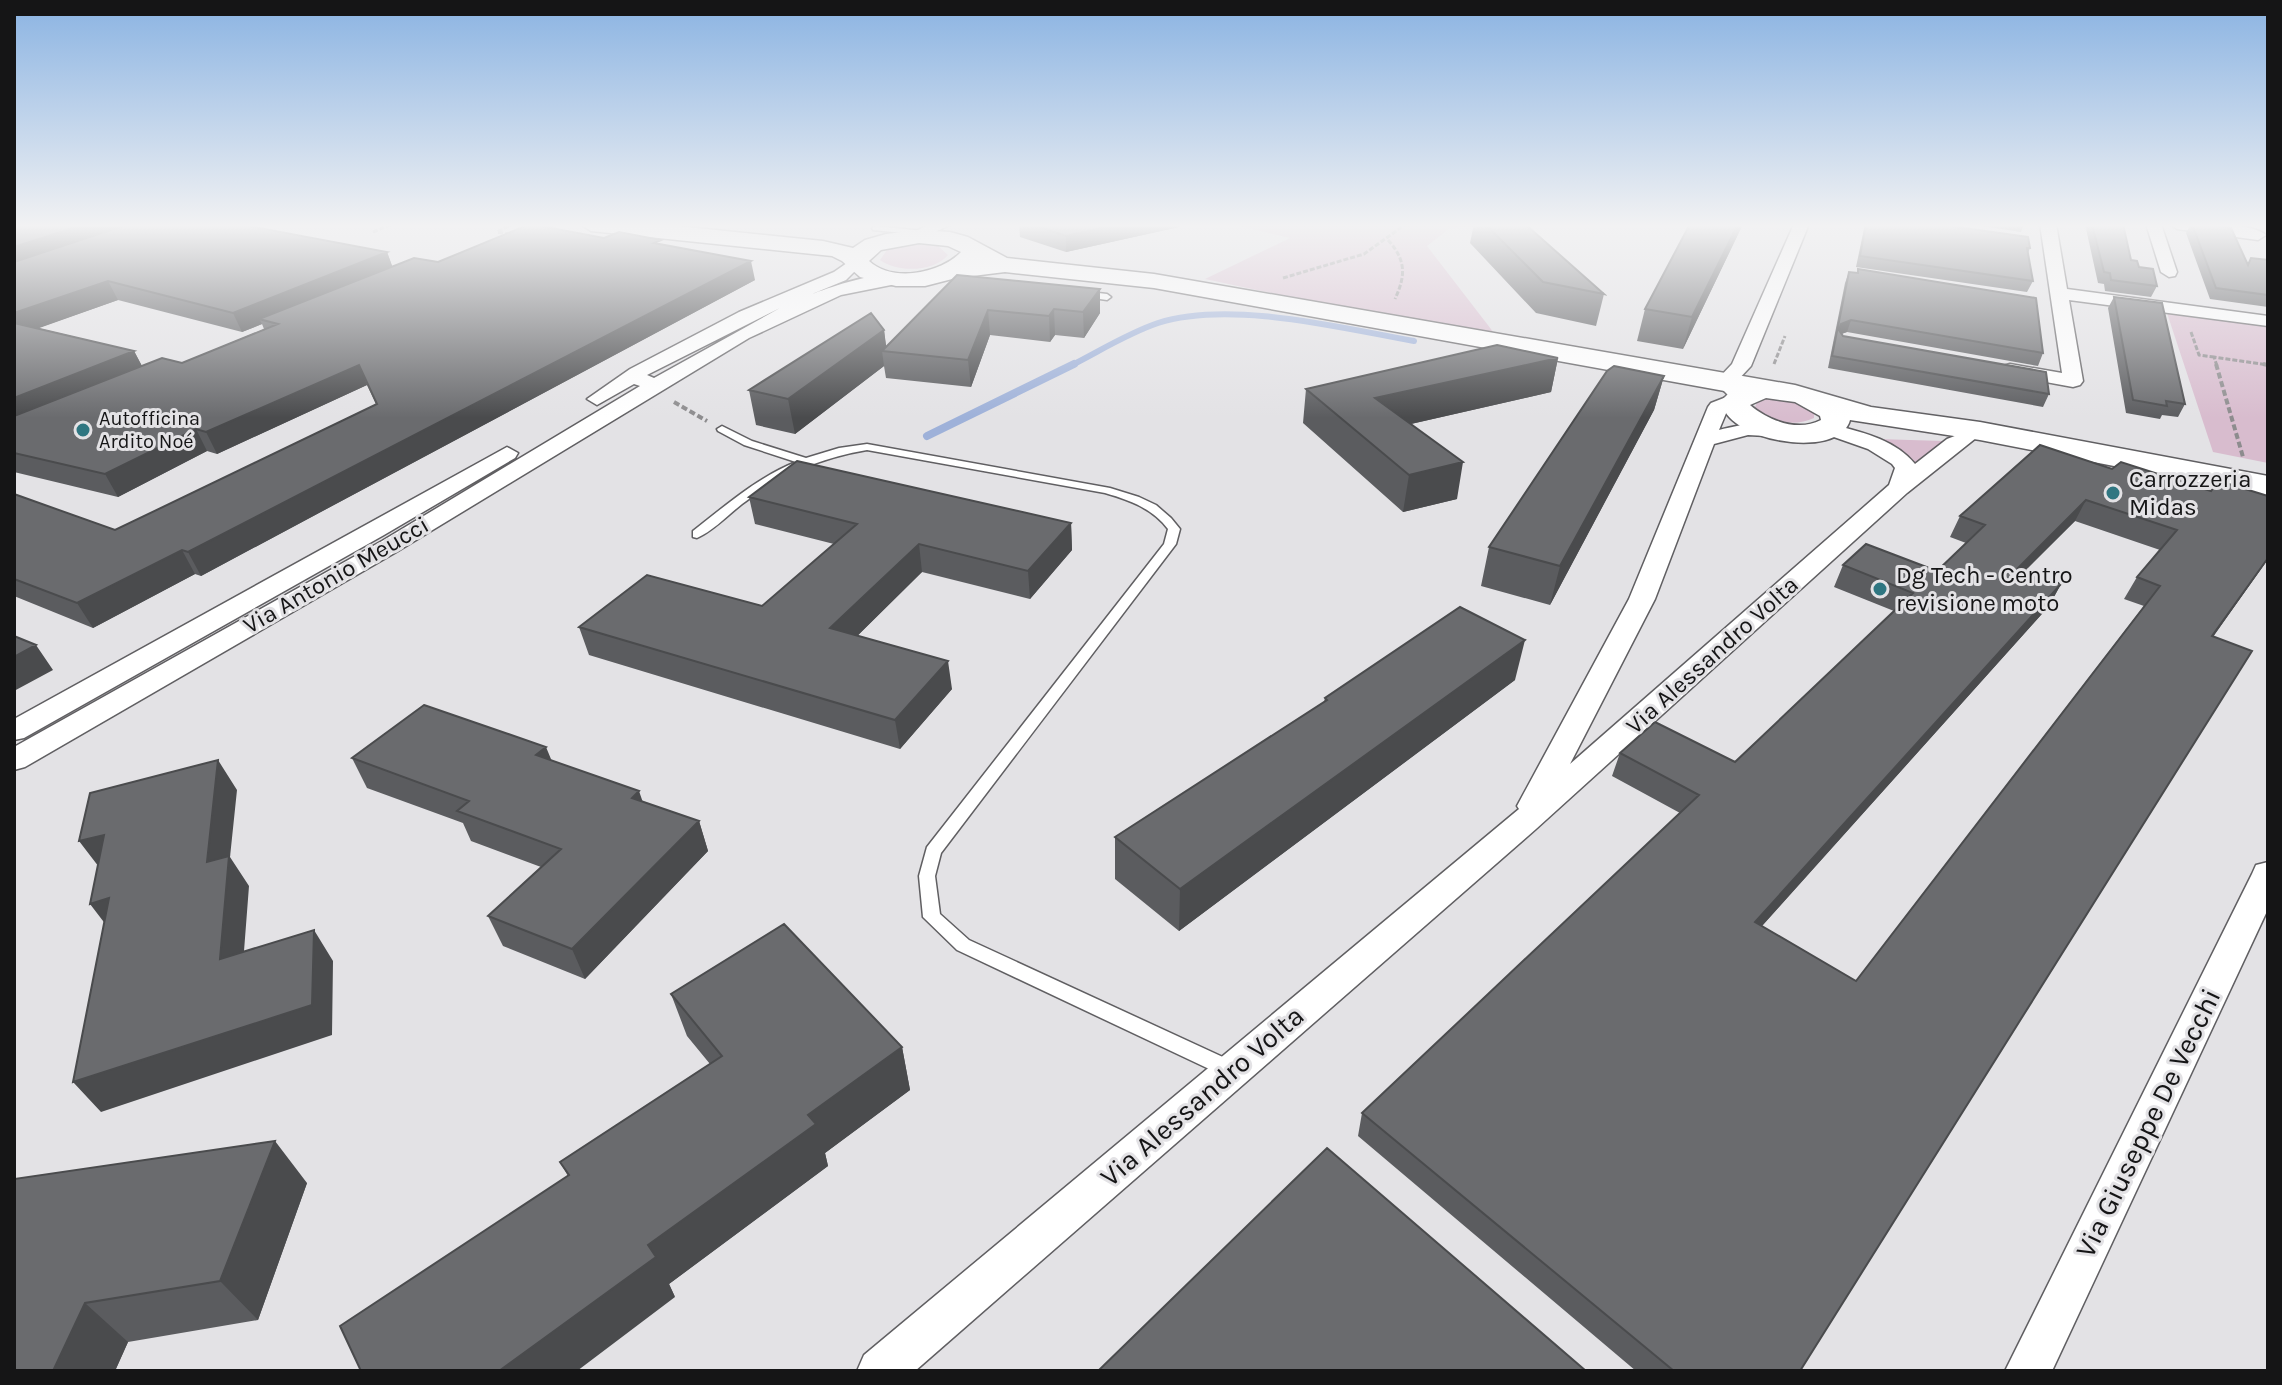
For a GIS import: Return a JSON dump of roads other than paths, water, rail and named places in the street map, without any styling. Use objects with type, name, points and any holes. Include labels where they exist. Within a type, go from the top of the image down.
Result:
[{"type":"main road","points":[[1204,289],[1642,370],[1690,382],[1807,397],[1827,423],[1965,438],[2025,441]]},
{"type":"main road","points":[[1745,389],[1736,408],[1744,416],[1784,431],[1871,416],[2257,476]]},
{"type":"street","name":"Via Antonio Meucci","points":[[14,760],[390,546],[745,316],[810,289]]},
{"type":"street","name":"Via Antonio Meucci","points":[[14,731],[646,379],[780,314],[843,289]]},
{"type":"street","points":[[1745,389],[1780,289]]},
{"type":"street","points":[[1998,368],[2073,381],[2052,289]]},
{"type":"street","points":[[2054,301],[2182,310],[2268,321]]},
{"type":"street","name":"Via Alessandro Volta","points":[[1525,821],[1642,599],[1718,407],[1745,389]]},
{"type":"street","points":[[1827,423],[1898,456],[1906,467],[1899,488]]},
{"type":"street","points":[[1704,440],[1748,429],[1784,431]]},
{"type":"street","name":"Via Alessandro Volta","points":[[880,1371],[1525,821],[1899,488],[1954,443],[1965,438]]},
{"type":"street","name":"Via Giuseppe De Vecchi","points":[[2028,1371],[2268,874]]},
{"type":"lane","points":[[1081,289],[1107,297]]},
{"type":"lane","points":[[722,429],[748,443],[802,460]]},
{"type":"lane","points":[[697,534],[769,479],[802,460],[833,451],[867,447],[1106,490],[1143,501],[1165,515],[1174,529],[1170,544],[933,851],[927,876],[932,917],[963,945],[1231,1070]]},
{"type":"waterway","points":[[1071,366],[1158,323],[1218,314],[1286,318],[1414,341]]},
{"type":"waterway","points":[[927,436],[1071,366]]},
{"type":"place","name":"Autofficina Ardito Noé","points":[[83,430]]},
{"type":"place","name":"Carrozzeria Midas","points":[[2113,493]]},
{"type":"place","name":"Dg Tech - Centro revisione moto","points":[[1880,589]]}]
